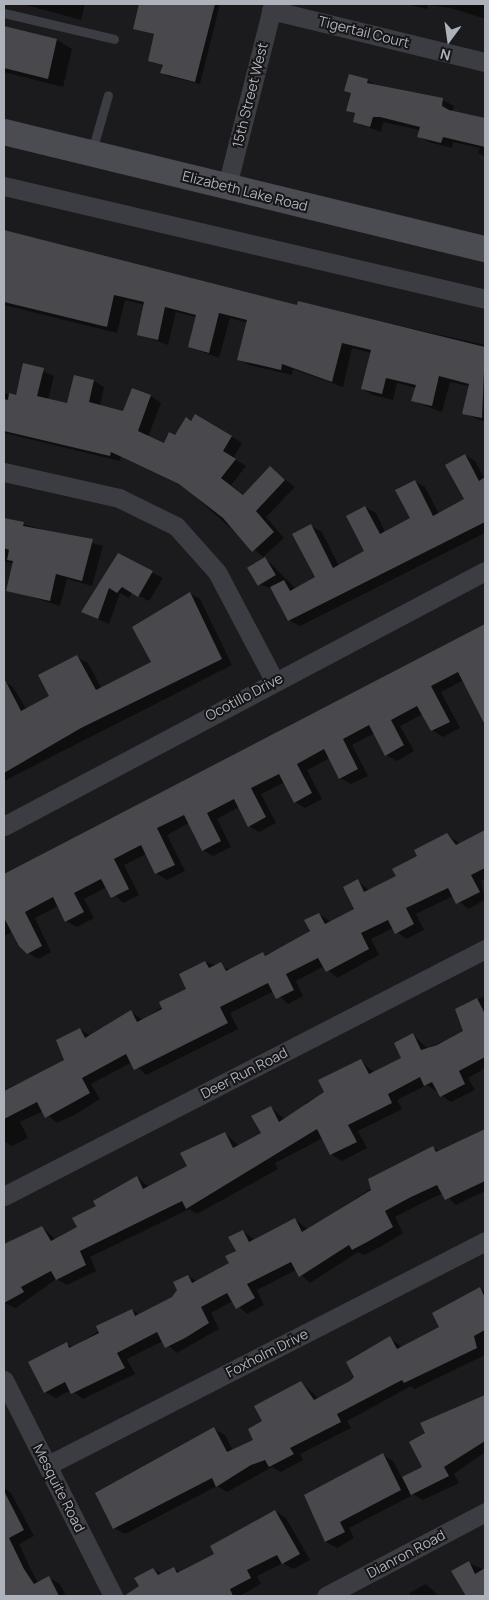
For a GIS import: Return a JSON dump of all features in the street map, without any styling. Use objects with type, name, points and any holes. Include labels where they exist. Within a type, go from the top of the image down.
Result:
[{"type":"main road","name":"Elizabeth Lake Road","points":[[4,132],[485,250]]},
{"type":"street","name":"Tigertail Court","points":[[272,7],[485,62]]},
{"type":"street","name":"15th Street West","points":[[227,186],[272,7]]},
{"type":"street","points":[[4,186],[485,299]]},
{"type":"street","points":[[4,472],[119,498],[176,526],[217,572],[274,680]]},
{"type":"street","name":"Ocotillo Drive","points":[[4,826],[274,680],[485,571]]},
{"type":"street","name":"Deer Run Road","points":[[4,1196],[485,949]]},
{"type":"street","name":"Foxholm Drive","points":[[48,1465],[485,1241]]},
{"type":"street","name":"Mesquite Road","points":[[4,1380],[113,1596]]},
{"type":"street","name":"Dianron Road","points":[[326,1596],[485,1512]]},
{"type":"lane","points":[[4,13],[114,39]]},
{"type":"lane","points":[[91,154],[108,95]]},
{"type":"building","points":[[139,4],[215,4],[195,82],[160,73],[163,65],[148,61],[154,34],[133,29]]},
{"type":"building","points":[[4,26],[57,39],[48,79],[4,68]]},
{"type":"building","points":[[349,74],[368,79],[367,83],[443,98],[442,106],[449,110],[485,118],[485,147],[443,137],[441,143],[417,137],[420,127],[380,117],[373,117],[370,127],[353,122],[355,113],[346,111],[351,93],[344,91]]},
{"type":"building","points":[[4,230],[297,305],[298,301],[485,347],[482,418],[462,414],[469,384],[439,376],[432,406],[411,401],[416,385],[386,378],[382,394],[361,389],[371,350],[342,343],[332,382],[282,364],[281,370],[237,360],[247,320],[219,313],[209,353],[188,347],[196,315],[165,307],[158,340],[137,335],[144,302],[114,295],[107,327],[4,302]]},
{"type":"building","points":[[23,363],[44,368],[37,396],[67,403],[74,375],[94,380],[89,402],[123,411],[132,388],[151,395],[138,431],[164,443],[169,432],[175,435],[186,417],[191,421],[195,414],[232,436],[223,451],[236,459],[221,478],[243,495],[270,466],[285,480],[256,511],[274,532],[252,552],[223,518],[179,484],[111,452],[110,456],[4,431],[4,399],[8,400],[9,393],[16,395]]},
{"type":"building","points":[[465,454],[479,481],[485,477],[485,522],[288,621],[270,587],[284,580],[290,591],[315,577],[292,534],[311,524],[333,568],[364,551],[346,516],[365,506],[380,534],[410,518],[395,490],[415,480],[433,516],[464,499],[445,465]]},
{"type":"building","points":[[4,518],[24,522],[23,526],[93,539],[82,581],[56,574],[50,601],[6,591],[13,561],[7,560],[9,550],[4,548]]},
{"type":"building","points":[[118,553],[153,571],[138,597],[122,587],[117,593],[109,588],[98,619],[81,612]]},
{"type":"building","points":[[265,557],[276,575],[258,586],[247,568]]},
{"type":"building","points":[[190,592],[222,659],[81,728],[4,773],[4,678],[21,711],[49,696],[38,675],[77,655],[96,690],[151,662],[132,627]]},
{"type":"building","points":[[485,624],[485,725],[458,672],[431,686],[450,722],[431,731],[417,706],[391,720],[404,745],[385,756],[369,725],[343,739],[358,769],[339,779],[324,749],[297,764],[312,793],[294,803],[279,774],[251,788],[266,817],[248,827],[234,799],[207,813],[221,841],[202,851],[184,815],[157,828],[175,865],[155,874],[141,845],[114,859],[129,889],[111,898],[101,879],[74,893],[84,912],[65,922],[53,897],[25,912],[42,946],[27,954],[19,946],[4,918],[4,874]]},
{"type":"building","points":[[485,830],[485,868],[471,875],[480,892],[456,904],[448,888],[406,908],[414,924],[395,934],[388,920],[361,933],[369,949],[326,972],[318,958],[286,974],[294,990],[276,999],[268,983],[220,1007],[228,1023],[134,1070],[126,1054],[82,1078],[90,1093],[45,1118],[37,1102],[4,1119],[4,1091],[64,1060],[56,1040],[80,1028],[85,1038],[131,1010],[137,1022],[162,1009],[159,1002],[186,989],[179,974],[205,961],[209,968],[221,962],[226,971],[263,952],[265,956],[310,931],[304,920],[319,913],[325,924],[354,909],[343,887],[358,879],[364,892],[396,876],[392,869],[417,856],[414,850],[447,833],[456,845]]},
{"type":"building","points":[[477,998],[485,1014],[485,1057],[459,1071],[465,1084],[440,1097],[432,1082],[424,1086],[420,1077],[388,1094],[392,1103],[348,1125],[357,1142],[330,1155],[317,1129],[186,1209],[182,1201],[80,1251],[86,1265],[56,1280],[51,1271],[21,1287],[24,1292],[4,1303],[4,1244],[42,1226],[51,1241],[77,1227],[72,1218],[96,1206],[93,1201],[137,1176],[143,1189],[187,1166],[180,1153],[225,1132],[233,1148],[261,1133],[251,1116],[271,1106],[279,1122],[324,1092],[318,1080],[361,1059],[369,1074],[401,1058],[394,1043],[413,1033],[421,1050],[437,1045],[463,1031],[455,1009]]},
{"type":"building","points":[[485,1129],[485,1181],[445,1200],[437,1185],[411,1197],[385,1211],[393,1227],[369,1241],[352,1250],[349,1245],[299,1277],[291,1262],[247,1284],[255,1298],[236,1309],[227,1293],[201,1307],[209,1323],[185,1338],[165,1348],[157,1332],[117,1353],[125,1368],[71,1394],[65,1382],[44,1393],[28,1362],[67,1342],[69,1348],[99,1333],[96,1326],[132,1309],[135,1316],[172,1297],[177,1290],[173,1282],[188,1275],[192,1283],[229,1263],[225,1256],[236,1251],[228,1237],[243,1230],[249,1242],[295,1218],[302,1232],[371,1190],[368,1179],[433,1146],[436,1152]]},
{"type":"building","points":[[480,1287],[485,1298],[485,1330],[474,1336],[477,1348],[404,1383],[402,1380],[337,1414],[341,1422],[290,1448],[294,1454],[269,1467],[265,1460],[251,1465],[216,1487],[212,1478],[113,1529],[95,1493],[214,1427],[227,1452],[253,1440],[248,1429],[262,1421],[254,1406],[301,1381],[314,1400],[354,1377],[346,1362],[390,1336],[397,1349],[439,1327],[432,1313]]},
{"type":"building","points":[[485,1395],[485,1441],[444,1467],[449,1476],[411,1495],[402,1477],[422,1467],[409,1442],[425,1433],[420,1423]]},
{"type":"building","points":[[383,1453],[401,1490],[340,1522],[345,1532],[325,1542],[304,1495]]},
{"type":"building","points":[[4,1491],[24,1530],[9,1538],[24,1569],[34,1584],[49,1576],[59,1596],[4,1596]]},
{"type":"building","points":[[275,1510],[300,1554],[282,1564],[277,1555],[247,1570],[251,1578],[230,1589],[233,1596],[124,1596],[139,1586],[134,1578],[153,1568],[158,1575],[174,1567],[177,1573],[214,1554],[210,1546]]},
{"type":"building","points":[[469,1561],[475,1574],[485,1568],[485,1596],[466,1596],[451,1571]]}]
